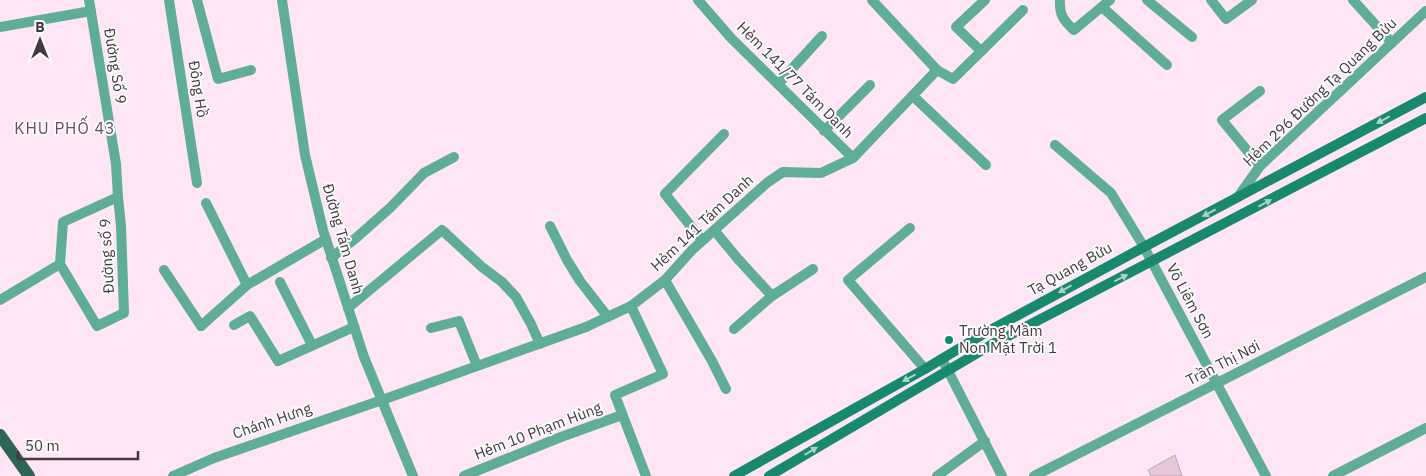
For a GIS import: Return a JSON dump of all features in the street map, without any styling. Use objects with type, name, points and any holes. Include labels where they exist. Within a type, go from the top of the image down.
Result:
[{"type":"main road","name":"Tạ Quang Bửu","points":[[734,476],[925,369],[985,333],[1426,97]]},
{"type":"main road","name":"Tạ Quang Bửu","points":[[769,476],[992,345],[1426,118]]},
{"type":"main road","points":[[0,435],[29,476]]},
{"type":"street","name":"Đường Số 9","points":[[89,0],[116,164],[118,197]]},
{"type":"street","name":"Đông Hồ","points":[[169,0],[197,183]]},
{"type":"street","points":[[197,0],[218,79],[251,70]]},
{"type":"street","name":"Đường Tám Danh","points":[[282,0],[305,155],[331,258],[364,357],[413,476]]},
{"type":"street","name":"Hẻm 141/77 Tám Danh","points":[[698,0],[731,38],[852,158]]},
{"type":"street","points":[[982,51],[956,27],[985,0]]},
{"type":"street","points":[[1060,0],[1063,20],[1070,32],[1106,3],[1167,65]]},
{"type":"street","points":[[1147,0],[1192,37]]},
{"type":"street","points":[[1212,0],[1226,19],[1252,0]]},
{"type":"street","points":[[1353,0],[1392,43]]},
{"type":"street","points":[[878,2],[937,70],[953,79],[1023,10]]},
{"type":"street","points":[[0,26],[91,11]]},
{"type":"street","name":"Hẻm 296 Đường Tạ Quang Bửu","points":[[1238,197],[1260,166],[1426,11]]},
{"type":"street","points":[[778,84],[822,36]]},
{"type":"street","name":"Hẻm 141 Tám Danh","points":[[382,400],[586,328],[631,306],[666,280],[702,240],[768,182],[783,172],[821,173],[852,158],[937,70]]},
{"type":"street","points":[[824,131],[870,85]]},
{"type":"street","points":[[1260,91],[1222,120],[1260,166]]},
{"type":"street","points":[[913,96],[986,165]]},
{"type":"street","points":[[702,240],[665,194],[724,134]]},
{"type":"street","name":"Võ Liêm Sơn","points":[[1055,145],[1111,193],[1144,247],[1266,476]]},
{"type":"street","points":[[331,258],[391,207],[424,173],[454,157]]},
{"type":"street","points":[[0,300],[60,264],[63,222],[118,197]]},
{"type":"street","name":"Đường số 9","points":[[60,264],[97,326],[124,313],[118,197]]},
{"type":"street","points":[[206,203],[247,286]]},
{"type":"street","points":[[550,226],[580,281],[608,317]]},
{"type":"street","points":[[910,228],[848,280],[925,369]]},
{"type":"street","points":[[348,308],[442,230],[482,267],[502,282],[516,297],[540,344]]},
{"type":"street","points":[[714,230],[772,296]]},
{"type":"street","points":[[164,270],[201,326],[247,286],[326,239]]},
{"type":"street","points":[[734,329],[772,296],[813,269]]},
{"type":"street","name":"Trần Thị Nơi","points":[[1034,476],[1426,277]]},
{"type":"street","points":[[666,280],[726,389]]},
{"type":"street","points":[[280,282],[312,345]]},
{"type":"street","points":[[631,306],[663,374],[615,395],[646,476]]},
{"type":"street","points":[[234,325],[250,316],[278,361],[354,327]]},
{"type":"street","points":[[430,328],[459,321],[477,366]]},
{"type":"street","points":[[942,359],[1002,476]]},
{"type":"street","name":"Chánh Hưng","points":[[177,475],[214,458],[382,400]]},
{"type":"street","name":"Hẻm 10 Phạm Hùng","points":[[464,476],[622,415]]},
{"type":"street","points":[[1333,476],[1426,428]]},
{"type":"street","points":[[937,476],[985,441]]},
{"type":"building","points":[[1175,455],[1182,476],[1151,476],[1148,470]]},
{"type":"place","name":"Trường Mầm Non Mặt Trời 1","points":[[949,340]]},
{"type":"district","name":"KHU PHỐ 43","points":[[65,128]]}]
